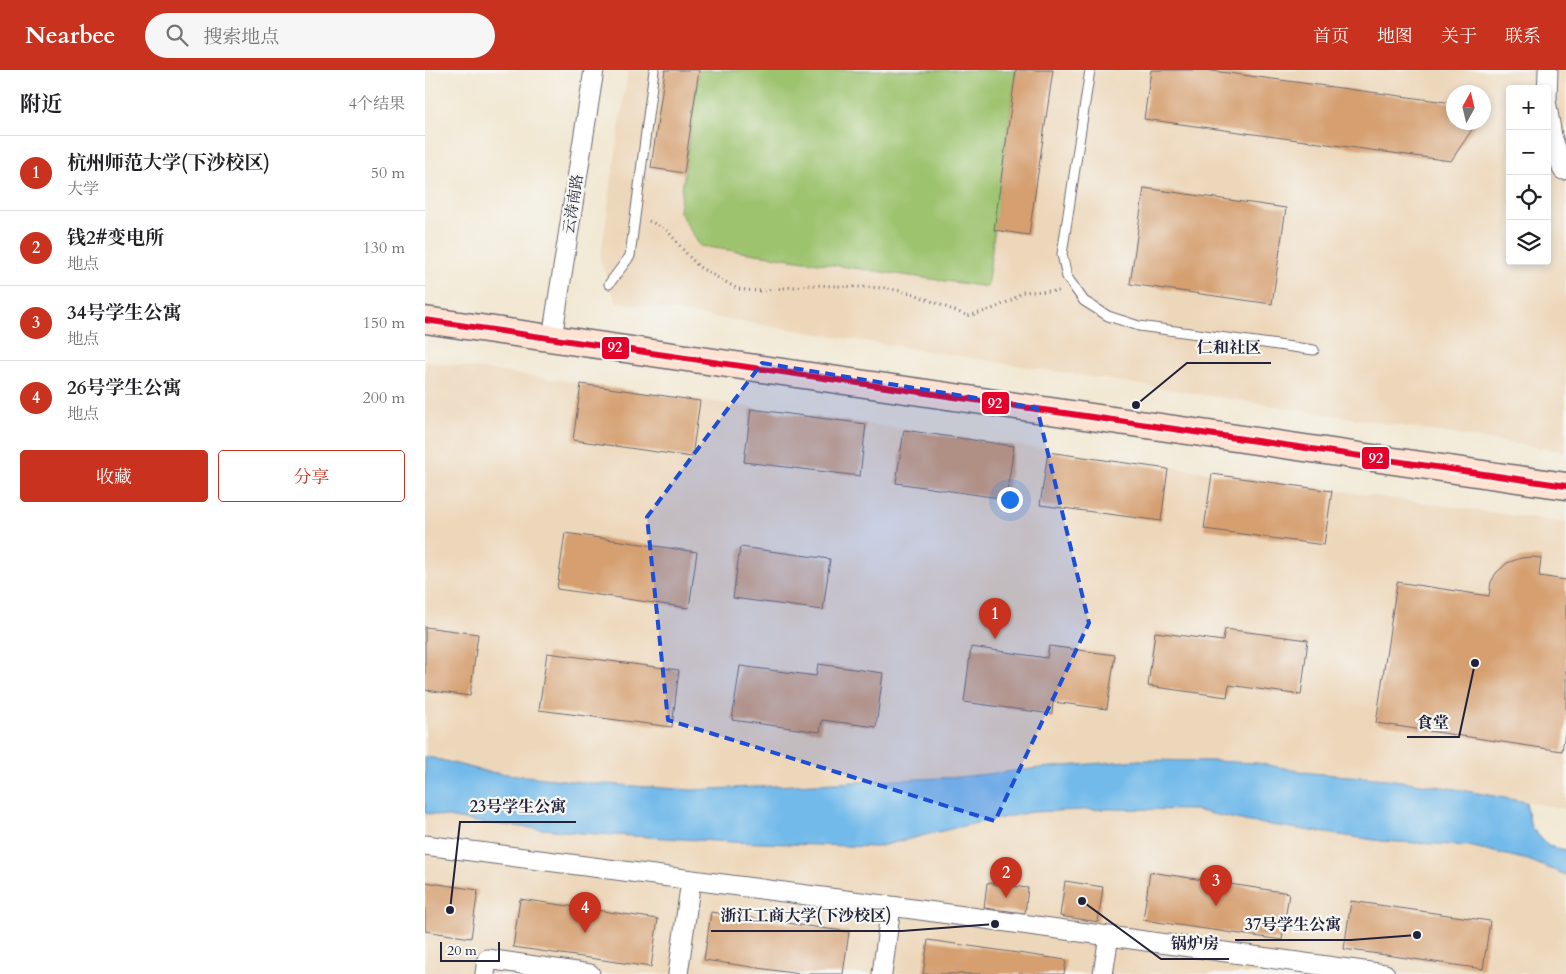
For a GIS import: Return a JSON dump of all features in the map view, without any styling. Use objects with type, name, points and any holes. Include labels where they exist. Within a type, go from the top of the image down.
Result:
[{"type":"main road","points":[[425,320],[1566,486]]},
{"type":"street","name":"云涛南路","points":[[552,338],[594,70]]},
{"type":"street","points":[[1547,85],[1548,70]]},
{"type":"street","points":[[1551,130],[1563,170]]},
{"type":"street","points":[[425,845],[891,906],[1385,974]]},
{"type":"street","points":[[678,974],[691,880]]},
{"type":"street","points":[[882,974],[891,906]]},
{"type":"street","points":[[1103,974],[1109,936]]},
{"type":"street","points":[[485,974],[487,959],[590,974]]},
{"type":"lane","points":[[609,284],[630,256],[654,70]]},
{"type":"lane","points":[[1091,70],[1061,254],[1067,277],[1084,301],[1108,316],[1139,326],[1314,350]]},
{"type":"path","points":[[635,214],[666,229],[699,267],[738,289],[757,291],[811,285],[887,288],[914,294],[967,316],[991,310],[1014,299],[1022,292],[1077,291]]},
{"type":"highlighted area","points":[[762,363],[1037,408],[1089,623],[995,821],[668,720],[647,517]]},
{"type":"shaded area","points":[[628,70],[1566,70],[1566,452],[616,302],[600,260]]},
{"type":"shaded area","points":[[425,361],[1566,523],[1566,809],[1456,789],[1387,779],[1311,773],[1257,763],[1139,760],[959,777],[692,790],[591,783],[488,772],[425,756]]},
{"type":"shaded area","points":[[1108,809],[1194,810],[1250,822],[1381,841],[1469,846],[1528,860],[1566,875],[1566,974],[425,974],[425,813],[482,823],[582,833],[732,842],[876,847],[1031,812]]},
{"type":"green space","points":[[699,70],[1016,70],[987,287],[700,246],[679,211]]},
{"type":"water","points":[[425,756],[488,772],[591,783],[692,790],[959,777],[1139,760],[1257,763],[1311,773],[1387,779],[1456,789],[1526,802],[1531,827],[1548,846],[1566,850],[1566,875],[1528,860],[1469,846],[1381,841],[1250,822],[1194,810],[1108,809],[1031,812],[876,847],[732,842],[582,833],[482,823],[425,813]]},
{"type":"building","points":[[665,70],[699,70],[684,173],[651,168]]},
{"type":"building","points":[[1016,70],[1053,70],[1029,235],[994,230]]},
{"type":"building","points":[[1151,70],[1205,70],[1446,102],[1446,130],[1472,130],[1451,161],[1144,119]]},
{"type":"building","points":[[1144,188],[1286,208],[1272,304],[1130,284]]},
{"type":"building","points":[[581,384],[700,401],[692,457],[573,440]]},
{"type":"building","points":[[751,409],[866,424],[860,476],[744,462]]},
{"type":"building","points":[[904,430],[1014,446],[1006,499],[896,483]]},
{"type":"building","points":[[1048,452],[1168,469],[1161,521],[1040,505]]},
{"type":"building","points":[[1212,474],[1332,491],[1324,545],[1204,529]]},
{"type":"building","points":[[565,533],[697,552],[689,608],[557,589]]},
{"type":"building","points":[[740,547],[830,559],[823,610],[733,598]]},
{"type":"building","points":[[1521,558],[1541,558],[1539,576],[1566,580],[1566,727],[1562,751],[1376,723],[1397,582],[1489,596],[1491,582],[1496,573],[1507,563]]},
{"type":"building","points":[[425,627],[478,634],[470,696],[425,690]]},
{"type":"building","points":[[1225,629],[1308,640],[1301,695],[1229,685],[1227,697],[1148,686],[1155,632],[1223,641]]},
{"type":"building","points":[[1049,646],[1115,655],[1107,709],[1053,702],[1052,714],[964,702],[971,647],[1047,658]]},
{"type":"building","points":[[547,653],[679,670],[672,727],[539,710]]},
{"type":"building","points":[[818,664],[883,673],[876,727],[822,720],[820,732],[732,720],[740,666],[816,676]]},
{"type":"building","points":[[1150,872],[1289,893],[1282,940],[1143,920]]},
{"type":"building","points":[[1065,881],[1103,887],[1098,922],[1060,916]]},
{"type":"building","points":[[425,882],[478,890],[471,938],[425,931]]},
{"type":"building","points":[[987,883],[1028,888],[1025,913],[984,908]]},
{"type":"building","points":[[520,899],[658,919],[651,967],[513,947]]},
{"type":"building","points":[[1351,901],[1490,921],[1483,969],[1344,949]]},
{"type":"building","points":[[711,912],[849,932],[843,974],[799,974],[704,960]]},
{"type":"building","points":[[928,940],[1066,960],[1064,974],[923,974]]},
{"type":"transit line","name":"92","points":[[425,320],[1566,486]]},
{"type":"place","name":"仁和社区","points":[[1136,405]]},
{"type":"place","name":"杭州师范大学(下沙校区)","points":[[995,639]]},
{"type":"place","name":"食堂","points":[[1475,663]]},
{"type":"place","name":"钱2#变电所","points":[[1006,898]]},
{"type":"place","name":"锅炉房","points":[[1082,901]]},
{"type":"place","name":"34号学生公寓","points":[[1216,906]]},
{"type":"place","name":"23号学生公寓","points":[[450,910]]},
{"type":"place","name":"浙江工商大学(下沙校区)","points":[[995,924]]},
{"type":"place","name":"26号学生公寓","points":[[585,933]]},
{"type":"place","name":"37号学生公寓","points":[[1417,935]]}]
